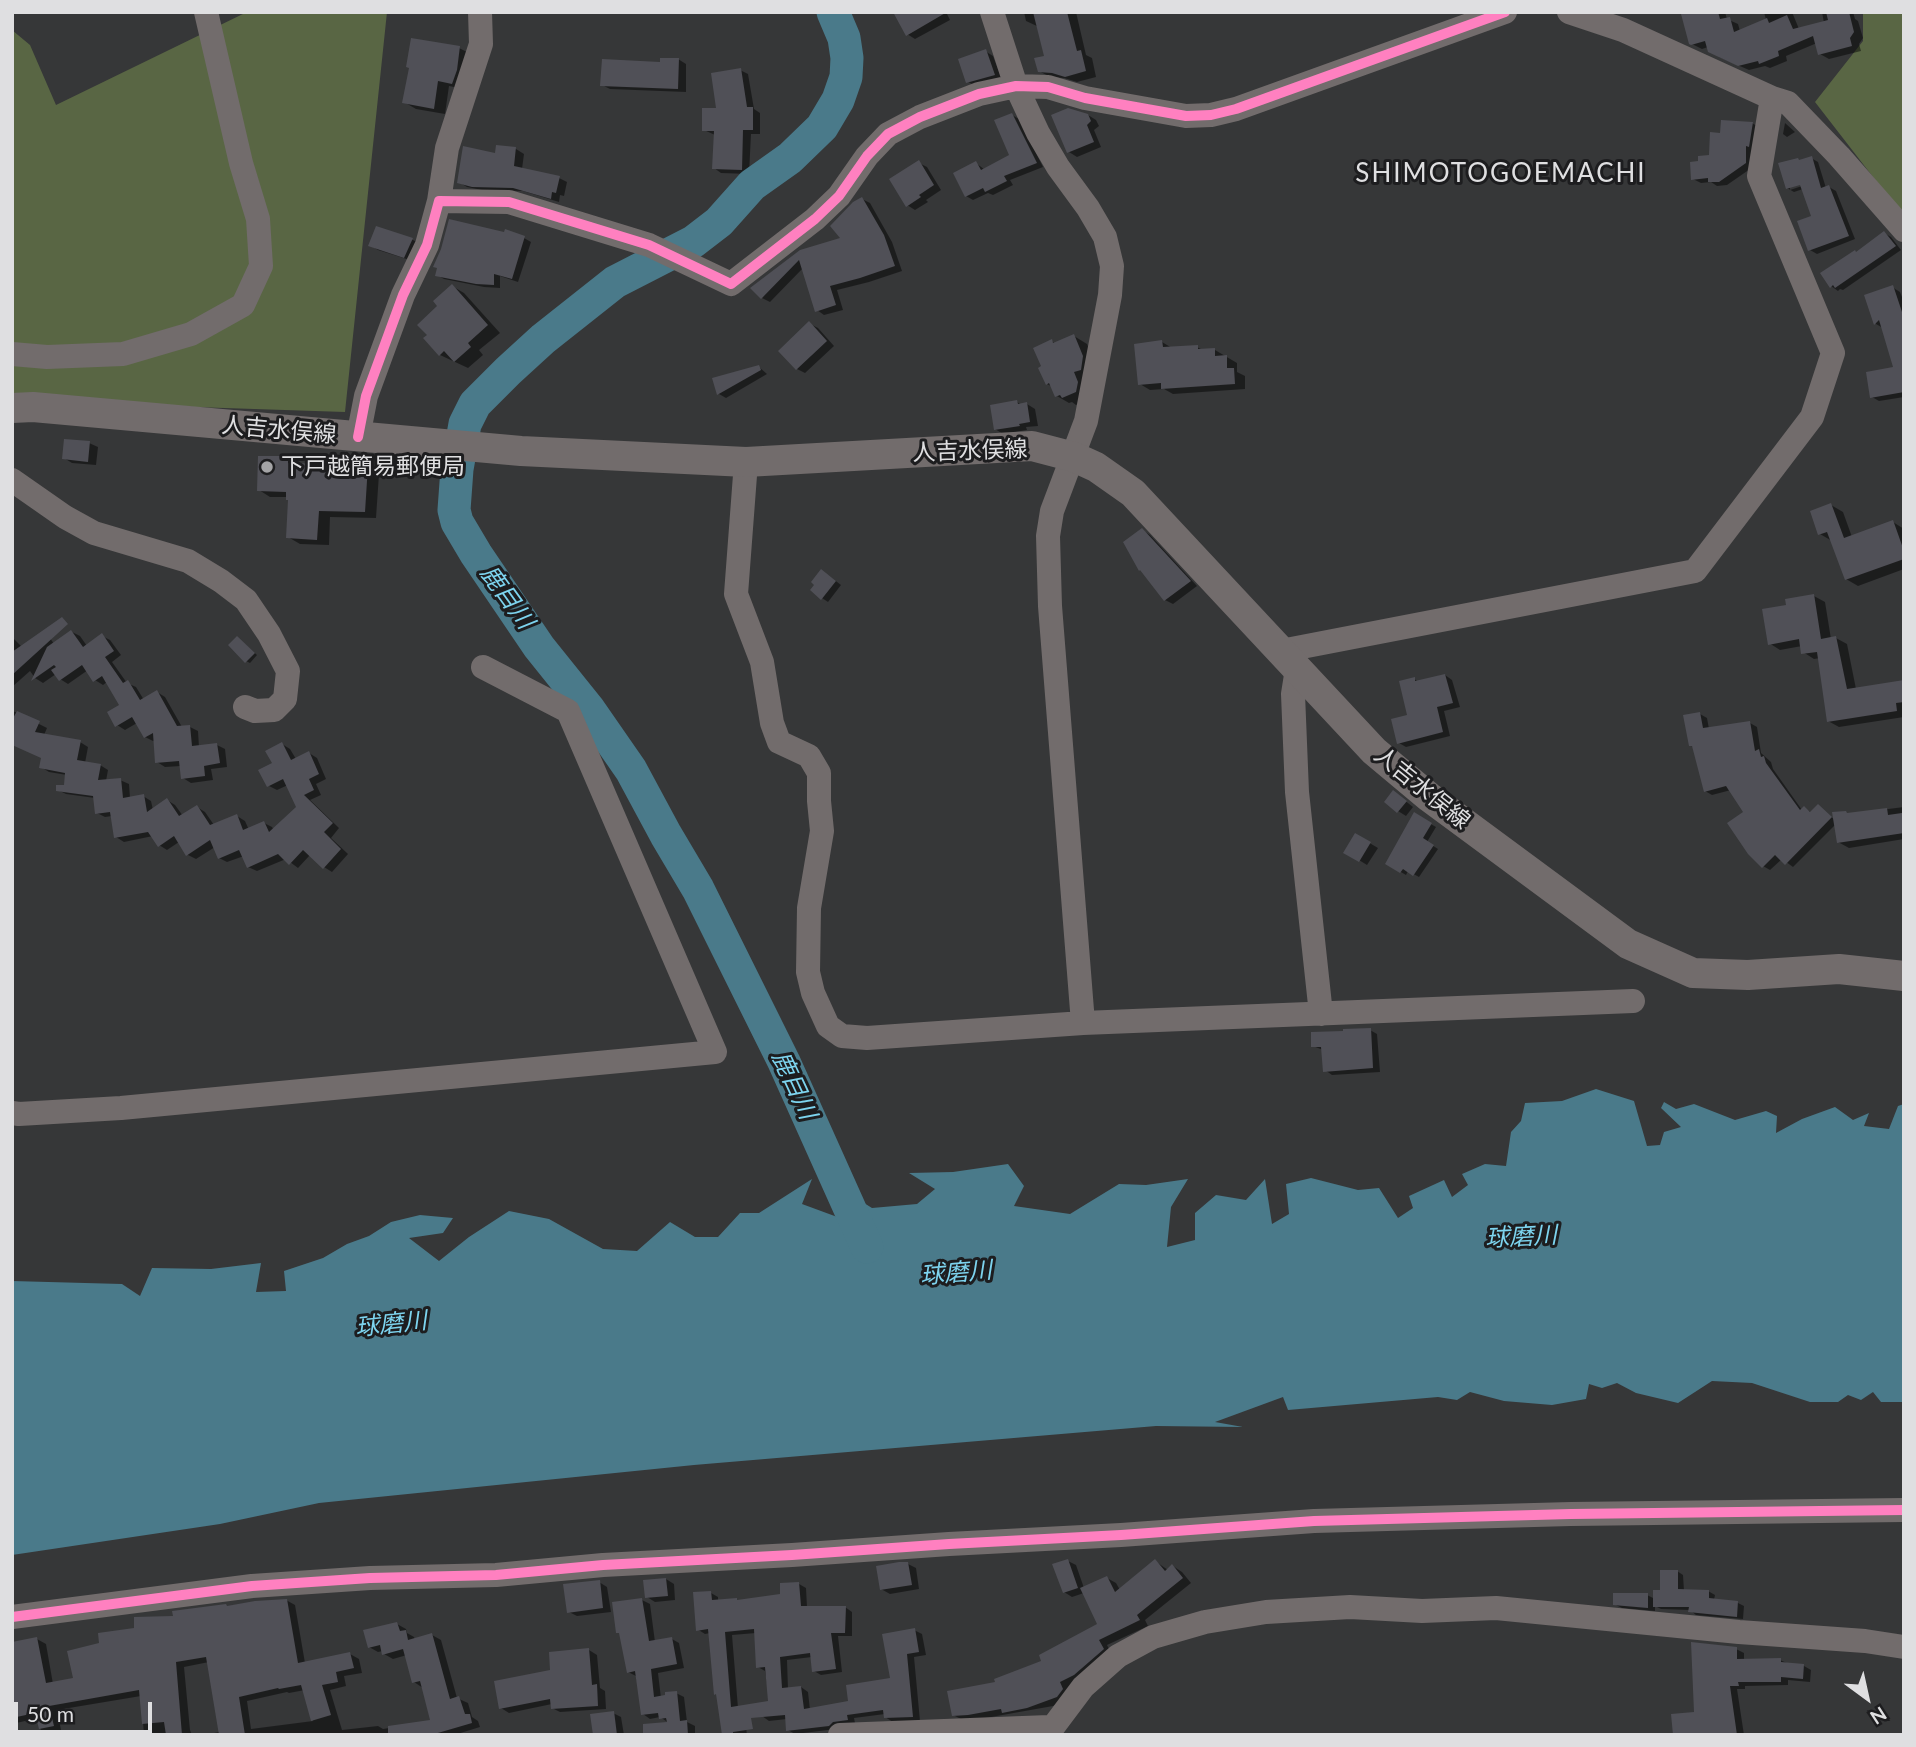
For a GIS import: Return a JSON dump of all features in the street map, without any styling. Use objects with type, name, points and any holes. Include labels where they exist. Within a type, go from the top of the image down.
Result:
[{"type":"main road","name":"人吉水俣線","points":[[12,408],[33,407],[521,451],[746,462],[1032,446],[1074,457],[1096,467],[1133,493],[1374,751],[1420,790],[1628,944],[1693,973],[1748,975],[1839,969],[1904,976]]},
{"type":"street","points":[[12,354],[47,357],[123,354],[191,334],[243,305],[261,266],[258,219],[206,12]]},
{"type":"street","points":[[358,437],[366,396],[403,295],[426,245],[439,201],[447,148],[481,44],[480,12]]},
{"type":"street","points":[[992,12],[1016,86],[1038,133],[1105,237],[1112,266],[1110,295],[1086,421],[1052,511],[1048,536],[1051,620],[1083,1023]]},
{"type":"street","points":[[439,201],[509,202],[649,245],[732,284],[815,219],[839,196],[867,156],[888,134],[920,117],[979,94],[1016,86],[1048,88],[1085,98],[1186,116],[1211,115],[1237,109],[1289,90],[1455,20],[1505,12]]},
{"type":"street","points":[[1569,12],[1629,21],[1772,99],[1788,103],[1904,230]]},
{"type":"street","points":[[1321,1014],[1297,792],[1289,660],[1695,571],[1812,417],[1833,353],[1759,176],[1772,99]]},
{"type":"street","points":[[746,462],[736,594],[762,662],[772,723],[779,741],[808,756],[819,773],[822,831],[809,908],[808,972],[813,993],[828,1026],[842,1036],[867,1038],[1083,1023],[1633,1001]]},
{"type":"street","points":[[12,481],[94,533],[188,561],[246,600],[269,634],[288,671],[285,699],[274,710],[255,711],[245,707]]},
{"type":"street","points":[[12,1113],[121,1108],[715,1052],[568,711],[483,667]]},
{"type":"street","points":[[12,1617],[252,1586],[370,1578],[496,1575],[603,1565],[1314,1521],[1571,1514],[1904,1510]]},
{"type":"street","points":[[840,1735],[1044,1731],[1083,1687],[1118,1656],[1153,1637],[1205,1622],[1266,1612],[1350,1607],[1422,1611],[1496,1608],[1739,1632],[1865,1641],[1904,1647]]},
{"type":"green space","points":[[247,12],[387,12],[345,412],[12,401],[12,30],[30,45],[56,105]]},
{"type":"green space","points":[[1863,12],[1904,12],[1904,217],[1815,102],[1863,41]]},
{"type":"water","name":"球磨川","points":[[1596,1089],[1634,1101],[1647,1146],[1660,1145],[1664,1132],[1681,1127],[1661,1108],[1664,1102],[1676,1109],[1694,1104],[1735,1120],[1766,1111],[1777,1116],[1776,1133],[1802,1119],[1835,1107],[1853,1120],[1869,1113],[1864,1126],[1889,1129],[1898,1106],[1904,1104],[1904,1402],[1881,1402],[1873,1392],[1861,1400],[1848,1395],[1838,1402],[1810,1402],[1752,1383],[1712,1381],[1678,1403],[1636,1393],[1617,1383],[1602,1388],[1589,1384],[1586,1399],[1552,1405],[1504,1401],[1470,1392],[1457,1400],[1438,1397],[1288,1410],[1283,1397],[1215,1422],[1243,1427],[1156,1426],[694,1465],[319,1503],[220,1524],[12,1555],[12,1281],[122,1284],[140,1296],[152,1268],[211,1269],[261,1263],[256,1292],[286,1291],[284,1271],[323,1258],[391,1222],[420,1215],[453,1218],[443,1233],[409,1238],[439,1261],[509,1211],[549,1219],[603,1249],[637,1251],[670,1222],[695,1237],[718,1237],[740,1213],[759,1213],[812,1179],[802,1204],[840,1218],[856,1198],[872,1208],[917,1204],[935,1189],[909,1173],[953,1172],[1008,1164],[1024,1186],[1014,1206],[1070,1214],[1119,1184],[1146,1185],[1188,1179],[1171,1207],[1167,1247],[1195,1240],[1195,1213],[1216,1195],[1246,1200],[1265,1179],[1272,1224],[1289,1214],[1286,1184],[1311,1178],[1358,1190],[1379,1188],[1398,1218],[1413,1208],[1409,1196],[1444,1180],[1452,1197],[1468,1185],[1462,1174],[1485,1164],[1506,1166],[1511,1132],[1521,1121],[1525,1103],[1562,1101]]},
{"type":"building","points":[[893,12],[947,12],[906,36]]},
{"type":"building","points":[[1033,12],[1067,12],[1077,51],[1081,50],[1086,71],[1065,77],[1038,72],[1034,58],[1044,56]]},
{"type":"building","points":[[1718,12],[1720,19],[1730,17],[1734,32],[1767,18],[1769,23],[1787,15],[1793,29],[1828,20],[1826,12],[1849,12],[1854,32],[1850,38],[1852,46],[1818,55],[1813,36],[1778,51],[1779,56],[1759,64],[1758,61],[1738,66],[1708,52],[1705,41],[1689,44],[1681,14]]},
{"type":"building","points":[[411,38],[460,46],[452,84],[438,81],[434,109],[402,103],[409,68],[406,67]]},
{"type":"building","points":[[986,49],[995,75],[966,83],[958,59]]},
{"type":"building","points":[[660,58],[679,58],[678,89],[600,86],[602,59],[660,62]]},
{"type":"building","points":[[741,68],[747,107],[753,107],[753,130],[743,130],[742,170],[712,169],[714,131],[702,131],[702,108],[716,108],[711,73]]},
{"type":"building","points":[[1068,108],[1088,114],[1091,121],[1087,125],[1094,142],[1067,153],[1051,115]]},
{"type":"building","points":[[1012,113],[1037,163],[1004,176],[1007,181],[985,192],[983,188],[965,197],[953,173],[976,161],[981,170],[1009,155],[994,120]]},
{"type":"building","points":[[1721,120],[1753,122],[1749,147],[1746,146],[1746,163],[1719,182],[1708,182],[1708,178],[1691,180],[1690,162],[1698,161],[1698,156],[1709,155],[1710,132],[1720,133]]},
{"type":"building","points":[[496,145],[516,147],[514,166],[560,176],[556,193],[552,192],[551,199],[513,188],[472,187],[457,183],[463,146],[495,153]]},
{"type":"building","points":[[1812,156],[1821,188],[1829,185],[1849,236],[1808,251],[1797,221],[1811,216],[1800,185],[1786,189],[1778,163]]},
{"type":"building","points":[[919,160],[934,185],[906,207],[889,179]]},
{"type":"building","points":[[862,197],[884,235],[895,266],[830,286],[836,305],[815,312],[799,260],[761,299],[750,288],[800,250],[840,238],[830,226],[853,202]]},
{"type":"building","points":[[449,219],[504,232],[505,229],[525,236],[512,279],[494,274],[494,285],[435,276],[437,268],[433,267]]},
{"type":"building","points":[[376,226],[413,238],[404,258],[368,246]]},
{"type":"building","points":[[1884,231],[1896,246],[1835,288],[1833,285],[1830,288],[1820,273],[1855,250],[1856,252]]},
{"type":"building","points":[[452,284],[488,325],[468,343],[471,347],[454,362],[444,351],[439,356],[423,338],[427,335],[417,325],[437,306],[433,301]]},
{"type":"building","points":[[1893,285],[1904,318],[1904,392],[1870,398],[1866,372],[1893,367],[1879,320],[1874,325],[1864,295]]},
{"type":"building","points":[[809,321],[827,341],[796,370],[778,351]]},
{"type":"building","points":[[1074,334],[1083,356],[1081,370],[1074,372],[1078,382],[1076,392],[1062,398],[1060,395],[1055,397],[1038,368],[1041,366],[1033,348],[1052,339],[1053,343]]},
{"type":"building","points":[[1162,340],[1163,347],[1198,345],[1198,349],[1215,348],[1215,356],[1227,355],[1227,368],[1234,368],[1235,384],[1161,389],[1161,383],[1138,385],[1134,344]]},
{"type":"building","points":[[759,365],[761,370],[717,395],[712,378]]},
{"type":"building","points":[[1017,400],[1018,404],[1027,402],[1030,422],[994,430],[990,405]]},
{"type":"building","points":[[64,439],[90,441],[88,462],[62,459]]},
{"type":"building","name":"下戸越簡易郵便局","points":[[258,456],[288,456],[288,463],[368,465],[365,512],[319,511],[317,540],[286,538],[286,492],[257,491]]},
{"type":"building","points":[[1831,503],[1844,538],[1893,520],[1904,551],[1904,559],[1845,580],[1827,532],[1818,535],[1810,511]]},
{"type":"building","points":[[1142,528],[1191,581],[1164,601],[1139,571],[1123,542]]},
{"type":"building","points":[[821,569],[836,581],[821,600],[810,590],[814,585],[811,582]]},
{"type":"building","points":[[1814,594],[1821,639],[1836,636],[1847,689],[1904,680],[1904,702],[1896,703],[1897,711],[1827,722],[1817,652],[1801,654],[1799,639],[1768,645],[1762,609],[1786,605],[1785,599]]},
{"type":"building","points":[[62,617],[68,624],[12,675],[12,652]]},
{"type":"building","points":[[71,630],[83,647],[102,633],[114,651],[105,657],[123,683],[128,680],[140,700],[157,690],[177,726],[190,725],[192,746],[217,743],[220,763],[204,766],[205,776],[181,779],[179,761],[155,763],[153,733],[144,738],[132,717],[115,727],[107,712],[119,705],[102,676],[93,682],[82,665],[59,681],[51,670],[56,667],[54,665],[31,681],[47,647]]},
{"type":"building","points":[[237,636],[255,653],[245,663],[228,645]]},
{"type":"building","points":[[1445,674],[1453,703],[1437,707],[1443,732],[1397,744],[1391,719],[1407,715],[1399,681],[1415,677],[1415,681]]},
{"type":"building","points":[[17,711],[40,721],[35,732],[81,740],[77,760],[101,764],[98,780],[121,778],[123,798],[144,794],[147,812],[167,798],[179,816],[197,805],[210,825],[237,814],[243,830],[264,821],[269,832],[296,807],[283,779],[267,787],[258,770],[272,763],[265,751],[282,742],[291,760],[309,751],[319,774],[309,779],[314,790],[304,795],[333,823],[324,832],[341,849],[323,869],[303,850],[289,865],[278,854],[247,868],[239,850],[218,859],[210,840],[186,856],[174,836],[158,847],[148,832],[114,838],[110,812],[95,814],[93,796],[56,791],[56,785],[64,785],[65,773],[39,768],[41,758],[12,745],[12,720]]},
{"type":"building","points":[[1700,712],[1703,728],[1750,721],[1755,751],[1759,749],[1761,757],[1764,756],[1766,763],[1800,810],[1804,806],[1810,812],[1818,804],[1832,817],[1785,865],[1775,855],[1762,868],[1748,854],[1727,823],[1743,812],[1726,786],[1704,792],[1692,746],[1689,746],[1683,715]]},
{"type":"building","points":[[1393,790],[1407,801],[1397,813],[1384,802]]},
{"type":"building","points":[[1887,808],[1888,815],[1902,813],[1904,833],[1837,843],[1832,812]]},
{"type":"building","points":[[1414,812],[1432,823],[1423,838],[1434,845],[1413,876],[1403,869],[1400,873],[1385,864]]},
{"type":"building","points":[[1355,833],[1371,842],[1359,862],[1343,853]]},
{"type":"building","points":[[1371,1028],[1373,1068],[1323,1072],[1321,1047],[1311,1047],[1311,1032]]},
{"type":"building","points":[[1068,1559],[1078,1588],[1063,1593],[1052,1564]]},
{"type":"building","points":[[1155,1559],[1165,1571],[1172,1564],[1183,1578],[1137,1615],[1140,1620],[1099,1640],[1104,1649],[1074,1675],[1060,1682],[1063,1689],[1057,1697],[1027,1708],[1002,1713],[1001,1709],[952,1716],[947,1691],[995,1682],[994,1679],[1041,1661],[1039,1655],[1097,1624],[1080,1588],[1107,1576],[1115,1592]]},
{"type":"building","points":[[908,1562],[912,1585],[880,1590],[876,1566]]},
{"type":"building","points":[[1660,1570],[1678,1570],[1678,1589],[1709,1590],[1709,1598],[1738,1601],[1737,1617],[1688,1612],[1689,1607],[1653,1607],[1653,1590],[1660,1590]]},
{"type":"building","points":[[666,1578],[668,1596],[645,1598],[643,1580]]},
{"type":"building","points":[[600,1580],[603,1608],[567,1613],[563,1584]]},
{"type":"building","points":[[799,1582],[801,1606],[846,1606],[845,1633],[831,1633],[836,1669],[812,1672],[810,1653],[780,1657],[782,1688],[801,1686],[804,1709],[848,1701],[846,1685],[890,1678],[882,1634],[915,1628],[919,1652],[907,1654],[913,1717],[884,1718],[883,1710],[847,1715],[848,1720],[833,1722],[829,1726],[786,1731],[785,1715],[751,1718],[753,1729],[722,1735],[716,1694],[714,1695],[708,1629],[696,1631],[693,1592],[711,1591],[712,1600],[737,1600],[780,1594],[780,1583]],"holes":[[[754,1629],[756,1668],[765,1667],[768,1701],[731,1707],[725,1632]]]},
{"type":"building","points":[[1613,1593],[1648,1593],[1648,1608],[1613,1605]]},
{"type":"building","points":[[642,1598],[649,1641],[672,1637],[677,1664],[651,1669],[654,1697],[677,1691],[680,1721],[687,1720],[688,1735],[643,1735],[643,1724],[667,1722],[666,1718],[659,1719],[658,1713],[641,1715],[635,1671],[627,1673],[619,1633],[616,1633],[612,1602]]},
{"type":"building","points":[[287,1599],[298,1663],[350,1652],[354,1668],[336,1672],[338,1682],[322,1685],[331,1715],[311,1721],[301,1685],[278,1688],[239,1697],[245,1735],[219,1735],[206,1657],[176,1662],[182,1735],[166,1735],[164,1722],[142,1724],[139,1690],[49,1706],[54,1726],[39,1729],[35,1713],[12,1718],[12,1642],[37,1637],[46,1683],[73,1678],[67,1651],[99,1643],[98,1633],[134,1628],[134,1617],[173,1616],[172,1611]]},
{"type":"building","points":[[397,1622],[400,1631],[406,1630],[408,1640],[432,1633],[450,1699],[459,1696],[465,1714],[470,1714],[472,1723],[431,1735],[388,1735],[388,1726],[430,1720],[420,1681],[412,1683],[403,1649],[382,1655],[380,1645],[368,1648],[363,1630]]},
{"type":"building","points":[[1691,1642],[1737,1647],[1737,1659],[1781,1658],[1781,1662],[1804,1664],[1803,1679],[1781,1677],[1781,1682],[1738,1682],[1739,1686],[1730,1686],[1737,1735],[1673,1735],[1671,1714],[1694,1712]]},
{"type":"building","points":[[589,1648],[592,1685],[597,1684],[598,1706],[551,1709],[550,1699],[499,1709],[494,1681],[550,1670],[549,1652]]},
{"type":"building","points":[[614,1711],[617,1735],[593,1735],[590,1714]]},
{"type":"waterway","name":"鹿目川","points":[[833,12],[844,38],[846,77],[838,100],[822,127],[790,158],[752,185],[719,222],[693,242],[615,282],[543,339],[475,404],[465,424],[457,469],[454,510],[457,522],[476,554],[539,647],[588,708],[631,770],[698,889],[784,1062],[867,1247]]},
{"type":"cycle path","points":[[358,437],[366,396],[403,295],[427,245],[439,201],[509,202],[649,245],[731,284],[815,219],[839,196],[867,156],[888,134],[920,117],[979,94],[1016,86],[1048,87],[1085,98],[1186,116],[1211,115],[1236,109],[1505,12]]},
{"type":"cycle path","points":[[12,1617],[252,1586],[370,1578],[496,1575],[603,1565],[1314,1521],[1571,1514],[1904,1510]]},
{"type":"place","name":"下戸越簡易郵便局","points":[[267,467]]},
{"type":"district","name":"SHIMOTOGOEMACHI","points":[[1501,174]]}]
